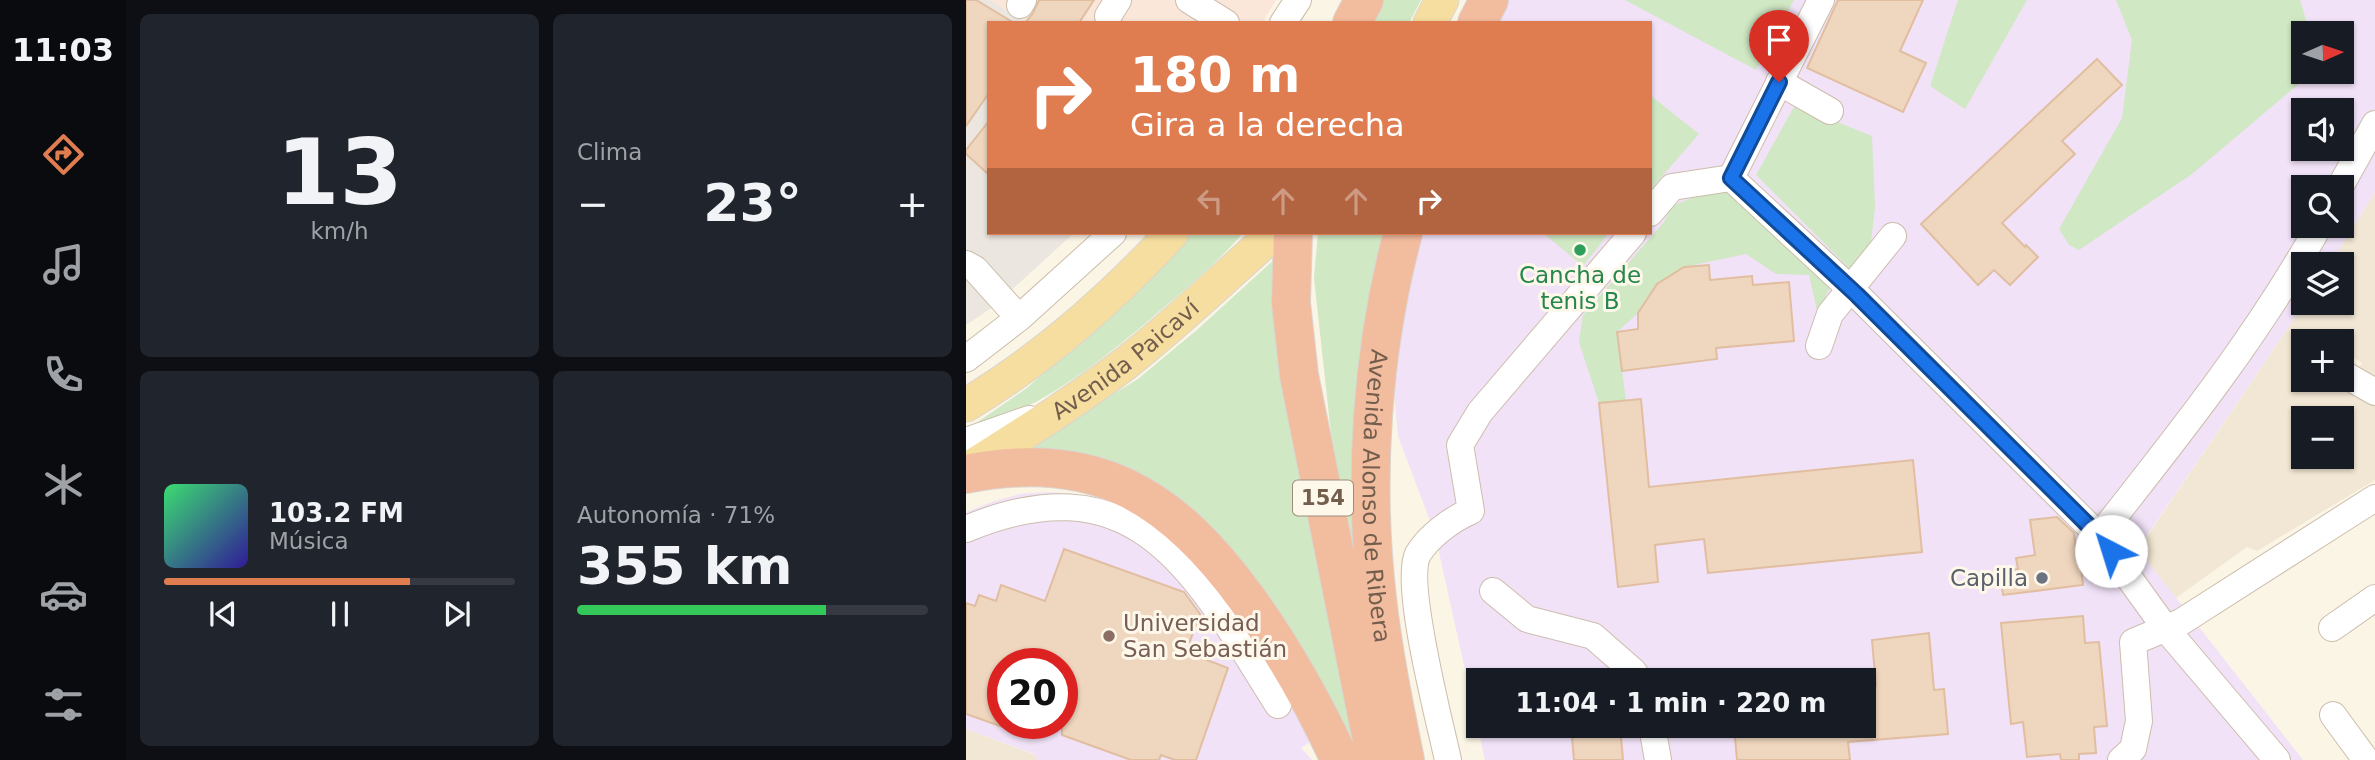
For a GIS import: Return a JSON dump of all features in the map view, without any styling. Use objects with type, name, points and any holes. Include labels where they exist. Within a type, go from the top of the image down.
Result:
[{"type":"highway","points":[[1353,21],[1364,0]]},
{"type":"highway","points":[[1478,21],[1489,0]]},
{"type":"highway","name":"Avenida Alonso de Ribera","points":[[1293,235],[1291,303],[1303,400],[1376,760]]},
{"type":"highway","name":"Avenida Alonso de Ribera","points":[[1402,235],[1380,358],[1373,439],[1372,492],[1377,597],[1405,760]]},
{"type":"highway","points":[[966,472],[1033,467],[1082,472],[1138,493],[1175,518],[1215,558],[1262,620],[1308,697],[1340,760]]},
{"type":"main road","points":[[1342,21],[1358,0]]},
{"type":"main road","points":[[1431,21],[1442,0]]},
{"type":"main road","points":[[966,405],[1003,382],[1069,332],[1170,235]]},
{"type":"main road","name":"Avenida Paicaví","points":[[966,472],[1073,401],[1158,337],[1272,235]]},
{"type":"street","points":[[1189,0],[1223,21]]},
{"type":"street","points":[[1284,21],[1298,0]]},
{"type":"street","points":[[1731,178],[1821,0]]},
{"type":"street","points":[[1779,82],[1830,111]]},
{"type":"street","points":[[2347,175],[2375,124]]},
{"type":"street","points":[[1652,211],[1672,187],[1731,178]]},
{"type":"street","points":[[1731,178],[1850,289],[2099,536],[2173,625],[2277,760]]},
{"type":"street","points":[[966,359],[1019,318],[1110,235]]},
{"type":"street","points":[[1448,760],[1418,617],[1415,584],[1417,556],[1435,534],[1471,510],[1460,445],[1480,412],[1631,235]]},
{"type":"street","points":[[1819,346],[1830,314],[1893,236]]},
{"type":"street","points":[[2099,536],[2200,407],[2292,275],[2312,238]]},
{"type":"street","points":[[966,264],[975,270],[1019,318]]},
{"type":"street","points":[[2354,380],[2375,392]]},
{"type":"street","points":[[966,441],[1073,401]]},
{"type":"street","points":[[2122,760],[2133,749],[2139,721],[2133,642],[2173,625],[2375,498]]},
{"type":"street","points":[[966,529],[1008,515],[1051,507],[1091,510],[1133,525],[1154,538],[1192,575],[1278,705]]},
{"type":"street","points":[[1493,591],[1527,619],[1593,636],[1630,668]]},
{"type":"street","points":[[2332,628],[2375,598]]},
{"type":"street","points":[[2333,715],[2366,760]]},
{"type":"street","points":[[1654,738],[1658,760]]},
{"type":"shaded area","points":[[966,0],[990,0],[1024,21],[987,21],[987,235],[1072,235],[993,307],[966,325]]},
{"type":"shaded area","points":[[990,0],[1276,0],[1263,21],[1024,21]]},
{"type":"shaded area","points":[[1507,0],[2375,0],[2375,192],[2354,226],[2354,175],[2291,175],[2291,238],[2346,238],[2338,252],[2291,252],[2291,315],[2297,315],[2138,549],[2303,760],[1485,760],[1480,738],[1876,738],[1876,668],[1466,668],[1466,674],[1435,534],[1398,436],[1394,392],[1412,258],[1418,235],[1652,235],[1652,21],[1498,21]]},
{"type":"shaded area","points":[[2375,192],[2375,383],[2357,372],[2362,363],[2354,358],[2354,329],[2291,329],[2291,392],[2352,392],[2375,405],[2375,480],[2257,551],[2247,547],[2176,598],[2138,550],[2297,315],[2354,315],[2354,252],[2338,252],[2346,238],[2354,238],[2354,226]]},
{"type":"shaded area","name":"Universidad San Sebastián","points":[[1020,494],[1077,494],[1111,503],[1144,518],[1320,736],[1301,748],[1312,760],[1038,760],[1034,754],[993,739],[1078,739],[1078,648],[987,648],[987,737],[966,729],[966,512]]},
{"type":"shaded area","points":[[966,729],[1035,755],[1039,760],[966,760]]},
{"type":"green space","points":[[1383,0],[1421,0],[1410,21],[1370,21]]},
{"type":"green space","points":[[1625,0],[1794,0],[1756,70]]},
{"type":"green space","points":[[1958,0],[2027,0],[1965,109],[1930,86]]},
{"type":"green space","points":[[2116,0],[2300,0],[2306,21],[2291,21],[2291,84],[2299,84],[2192,174],[2079,250],[2069,245],[2059,229],[2122,118],[2132,40]]},
{"type":"green space","points":[[1652,97],[1699,134],[1652,188]]},
{"type":"green space","points":[[1795,105],[1872,136],[1875,207],[1871,242],[1854,273],[1756,175]]},
{"type":"green space","points":[[1729,183],[1833,279],[1818,315],[1809,275],[1776,274],[1746,254],[1684,267],[1657,284],[1638,313],[1617,332],[1626,401],[1599,403],[1579,342],[1583,315],[1664,222],[1672,206]]},
{"type":"green space","points":[[1187,235],[1241,235],[1193,282],[1094,364],[1045,397],[1020,410],[966,430],[1027,388],[1103,320]]},
{"type":"green space","points":[[1318,235],[1387,235],[1362,627],[1332,443],[1314,278]]},
{"type":"green space","name":"Cancha de tenis B","points":[[1545,235],[1607,235],[1583,266]]},
{"type":"green space","points":[[1277,257],[1363,760],[1235,561],[1014,455],[1138,379]]},
{"type":"building","points":[[966,0],[976,0],[1011,21],[987,21],[987,96],[966,126]]},
{"type":"building","points":[[1039,0],[1094,0],[1080,21],[1027,21]]},
{"type":"building","points":[[1838,0],[1923,0],[1900,51],[1926,63],[1903,112],[1807,68]]},
{"type":"building","points":[[2097,59],[2122,85],[2062,141],[2075,154],[2002,223],[2038,257],[2010,285],[1994,270],[1978,285],[1921,224]]},
{"type":"building","points":[[987,124],[987,173],[966,154],[966,150]]},
{"type":"building","points":[[1709,265],[1710,280],[1752,276],[1753,285],[1789,282],[1794,341],[1716,348],[1717,359],[1622,371],[1617,332],[1638,329],[1638,313],[1657,284],[1684,267]]},
{"type":"building","points":[[1641,399],[1649,487],[1913,460],[1922,552],[1708,573],[1704,539],[1655,545],[1658,582],[1618,587],[1599,403]]},
{"type":"building","name":"Capilla","points":[[2057,517],[2074,533],[2083,585],[2003,595],[2000,572],[2018,569],[2016,558],[2035,555],[2030,520]]},
{"type":"building","points":[[1064,549],[1184,592],[1200,614],[1186,652],[1228,668],[1196,760],[1175,760],[1161,755],[1159,760],[1131,760],[1073,739],[1078,739],[1078,648],[987,648],[987,721],[966,714],[966,603],[975,606],[979,595],[996,601],[1001,585],[1045,601]]},
{"type":"building","points":[[2083,616],[2085,643],[2099,642],[2107,726],[2094,727],[2096,753],[2079,754],[2079,760],[2061,760],[2060,754],[2027,757],[2023,722],[2011,724],[2001,623]]},
{"type":"building","points":[[1929,633],[1934,690],[1944,689],[1948,734],[1848,742],[1850,760],[1737,760],[1735,738],[1876,738],[1876,668],[1872,640]]},
{"type":"building","points":[[1572,738],[1621,738],[1623,760],[1574,760]]},
{"type":"place","name":"Cancha de tenis B","points":[[1580,250]]},
{"type":"place","name":"Capilla","points":[[2042,578]]},
{"type":"place","name":"Universidad San Sebastián","points":[[1109,636]]},
{"type":"route","points":[[1779,82],[1731,178],[1857,295],[2111,551]]}]
